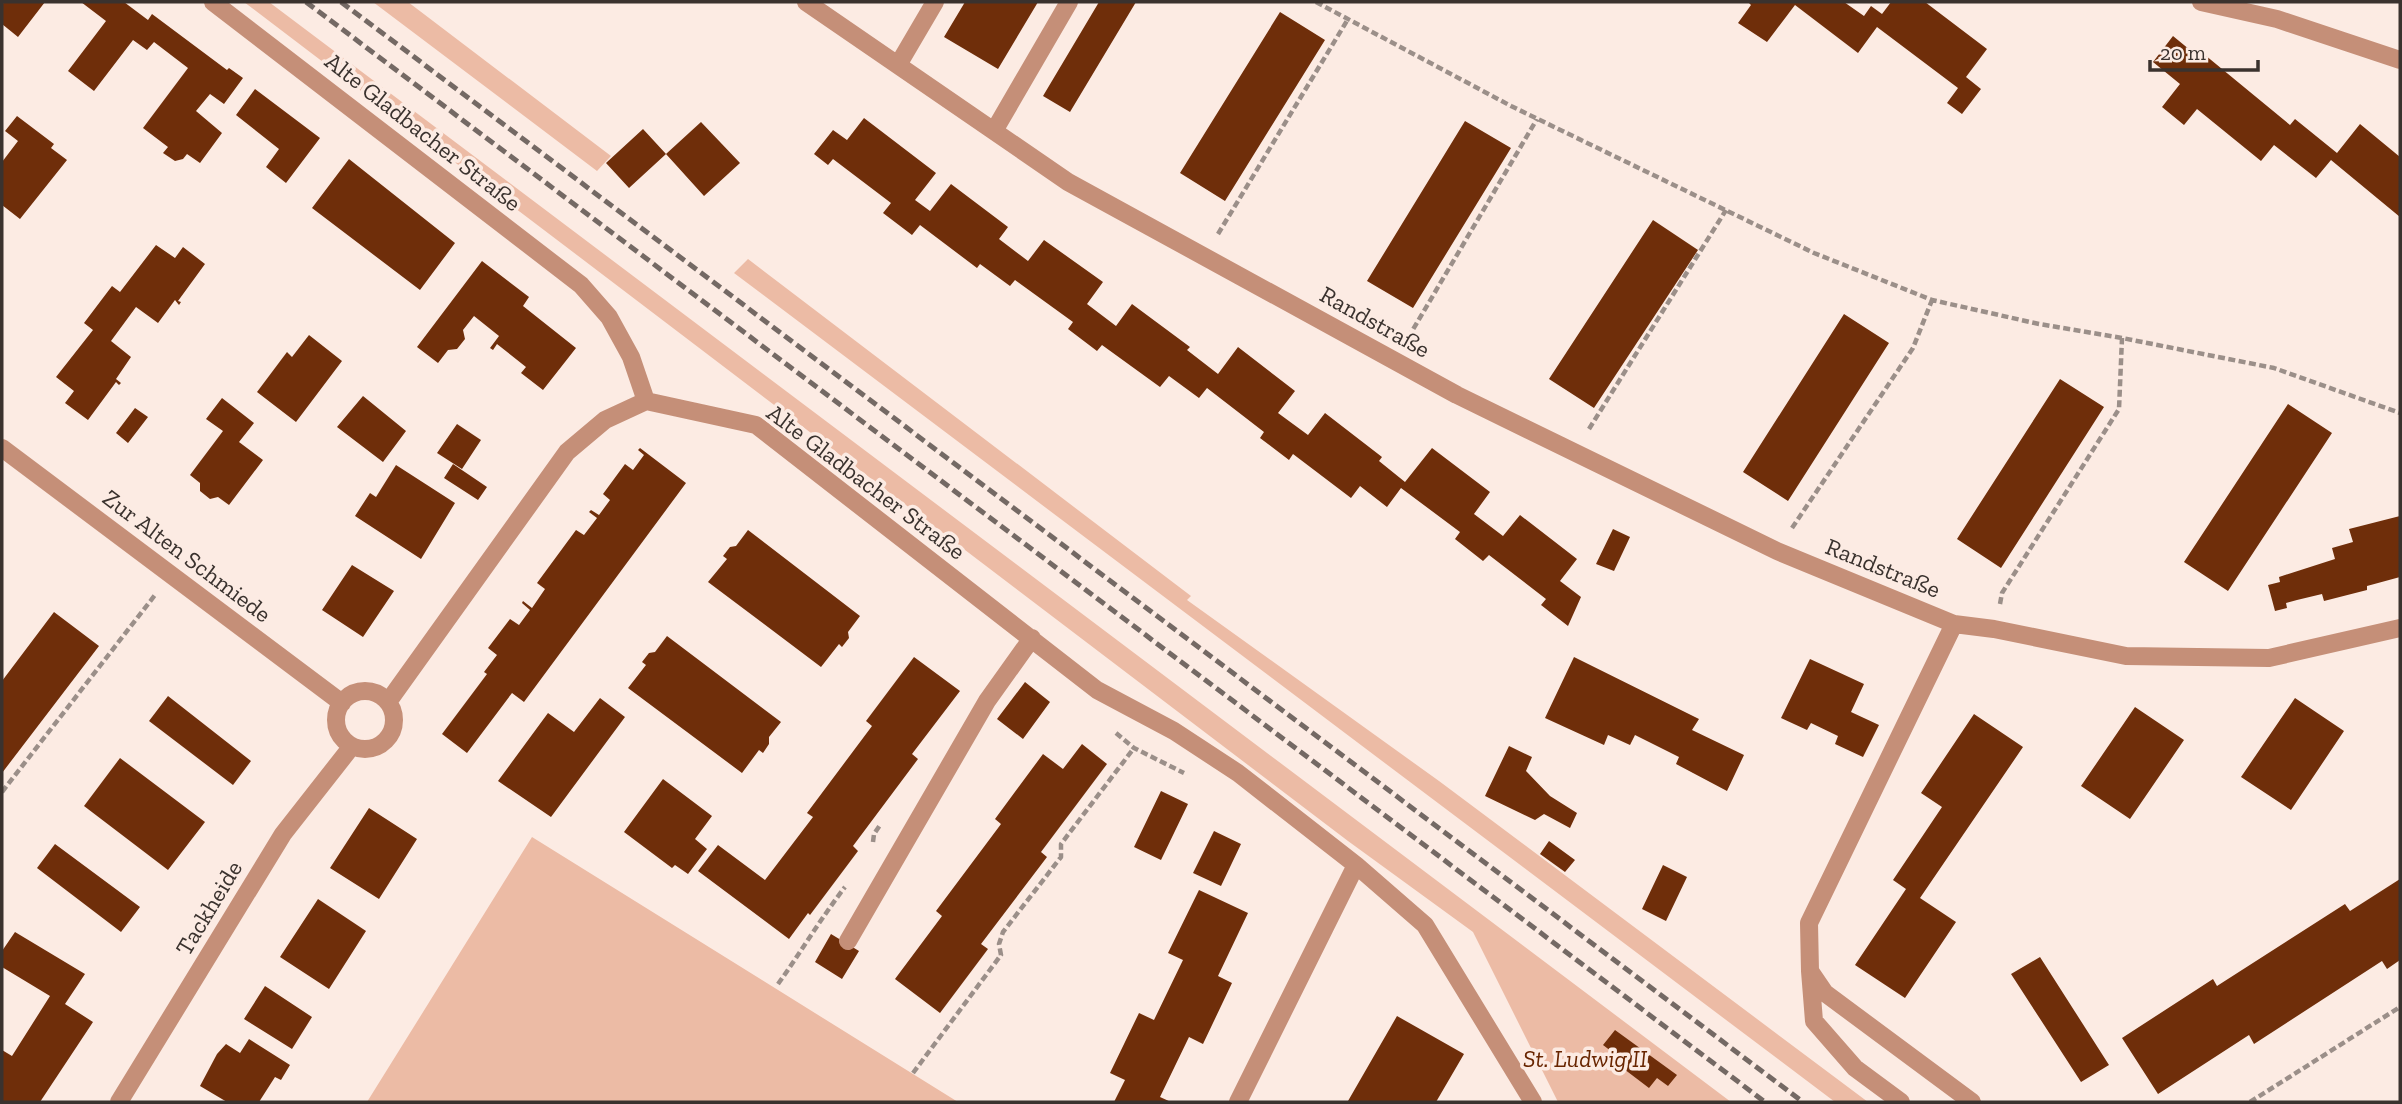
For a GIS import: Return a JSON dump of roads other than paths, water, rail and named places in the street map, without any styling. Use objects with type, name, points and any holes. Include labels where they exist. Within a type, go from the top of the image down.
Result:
[{"type":"street","name":"Alte Gladbacher Straße","points":[[213,2],[581,285],[609,317],[631,357],[646,401],[756,425],[1097,690],[1174,731],[1238,773],[1356,865],[1426,925],[1533,1102]]},
{"type":"street","name":"Randstraße","points":[[806,2],[1068,182],[1457,395],[1777,551],[1954,624],[1994,629],[2126,656],[2269,658],[2400,628]]},
{"type":"street","points":[[898,65],[935,2]]},
{"type":"street","points":[[994,131],[1069,2]]},
{"type":"street","points":[[2201,2],[2277,19],[2400,60]]},
{"type":"street","points":[[388,702],[567,452],[605,420],[646,401]]},
{"type":"street","name":"Zur Alten Schmiede","points":[[2,448],[342,703]]},
{"type":"street","name":"Randstraße","points":[[1901,1102],[1855,1068],[1814,1021],[1809,923],[1954,624]]},
{"type":"street","points":[[848,941],[987,701],[1032,638]]},
{"type":"street","points":[[365,691],[381,696],[388,702],[395,719],[389,737],[368,750],[352,746],[344,740],[336,722],[337,712],[348,697],[365,691]]},
{"type":"street","name":"Tackheide","points":[[119,1102],[283,834],[352,746]]},
{"type":"street","points":[[1238,1102],[1356,865]]},
{"type":"street","points":[[1810,971],[1825,993],[1972,1102]]},
{"type":"railway","points":[[306,2],[1765,1102]]},
{"type":"railway","points":[[341,2],[1803,1102]]},
{"type":"park label","name":"St. Ludwig II","points":[[1585,1059]]}]
